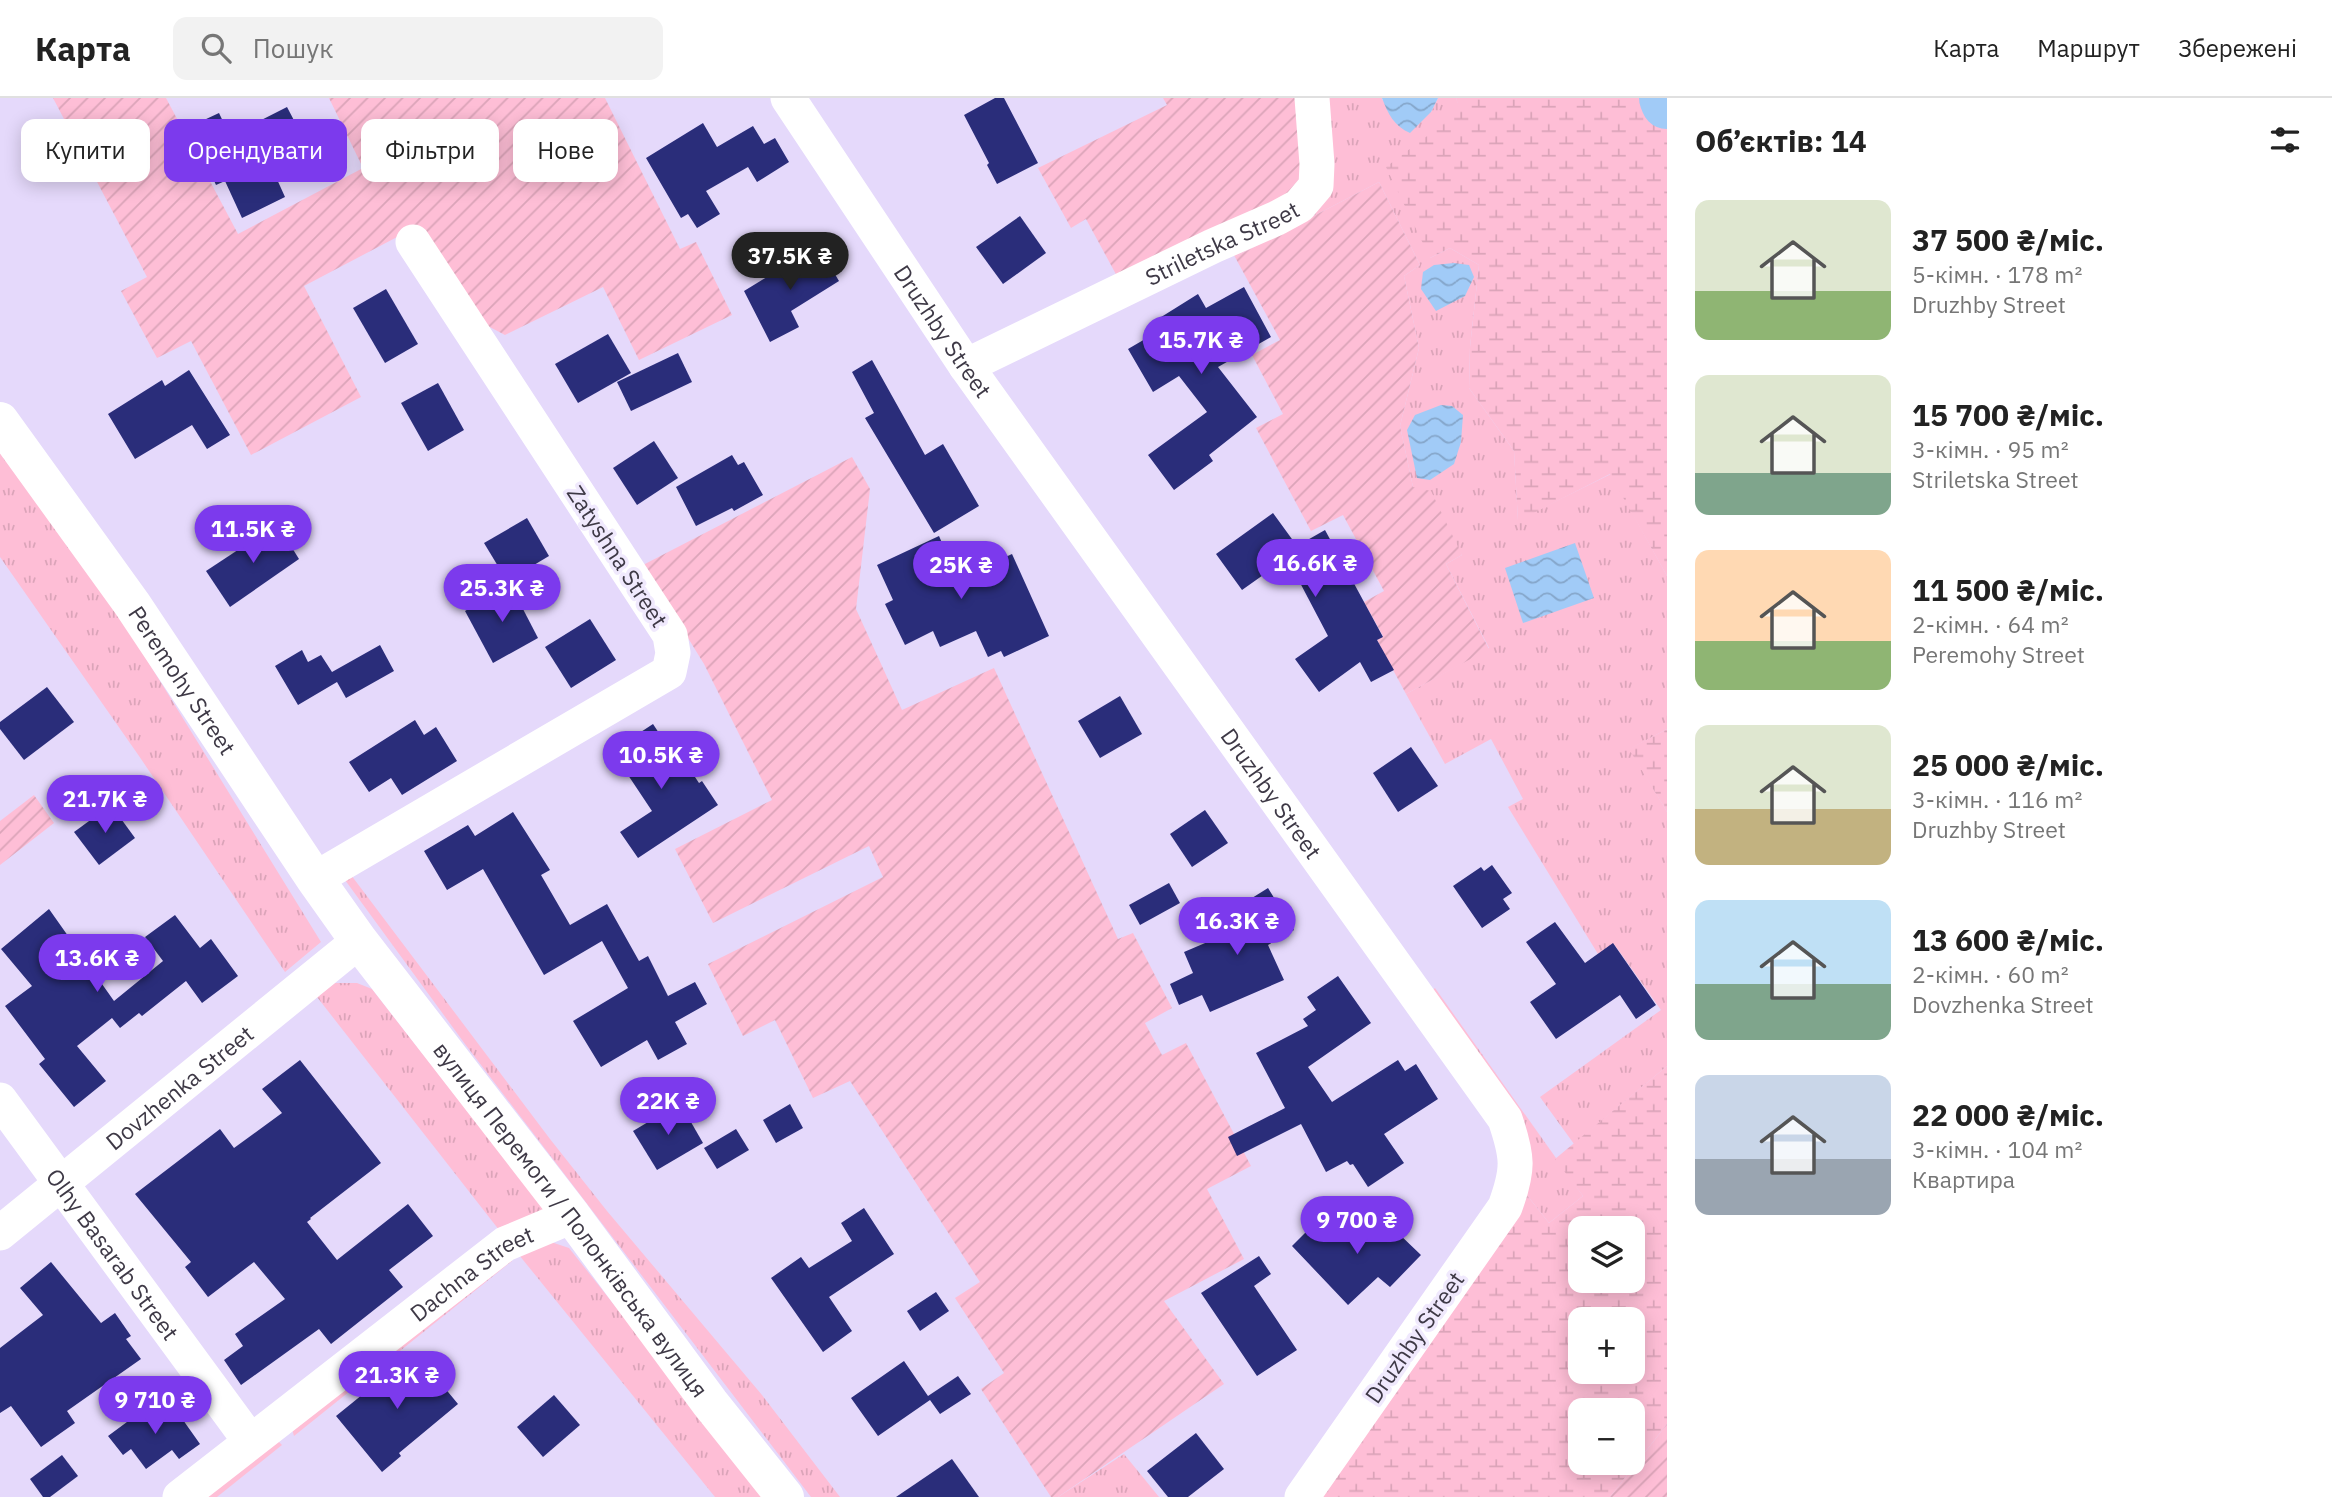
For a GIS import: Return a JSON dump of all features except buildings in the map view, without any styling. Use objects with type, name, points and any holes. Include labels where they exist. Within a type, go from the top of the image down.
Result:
[{"type":"main road","name":"Peremohy Street","points":[[0,421],[132,604],[315,880],[359,941]]},
{"type":"main road","name":"вулиця Перемоги / Полонківська вулиця","points":[[359,941],[572,1216],[710,1404],[785,1497]]},
{"type":"street","name":"Druzhby Street","points":[[788,98],[966,366],[1505,1119],[1516,1151],[1516,1179],[1505,1207],[1302,1497]]},
{"type":"street","name":"Striletska Street","points":[[966,366],[1213,246],[1277,218],[1299,205],[1316,186],[1312,98]]},
{"type":"street","name":"Zatyshna Street","points":[[315,880],[669,672],[673,653],[670,635],[413,242]]},
{"type":"street","name":"Dovzhenka Street","points":[[0,1233],[359,941]]},
{"type":"street","name":"Olhy Basarab Street","points":[[0,1100],[250,1441]]},
{"type":"street","name":"Dachna Street","points":[[180,1497],[505,1244],[572,1216]]},
{"type":"green space","points":[[53,98],[166,98],[177,119],[164,119],[164,182],[210,182],[238,234],[336,182],[347,182],[347,176],[361,169],[361,182],[499,182],[499,119],[361,119],[361,164],[347,135],[347,119],[339,119],[329,98],[605,98],[615,119],[513,119],[513,182],[618,182],[618,124],[680,249],[696,242],[732,315],[639,360],[603,287],[505,335],[484,324],[418,226],[304,286],[361,397],[251,455],[191,341],[157,358],[121,291],[147,277],[97,182],[150,182],[150,119],[64,119]]},
{"type":"green space","points":[[1163,98],[1297,98],[1301,178],[1287,196],[1118,278],[1086,219],[1071,228],[1038,168],[1167,105]]},
{"type":"green space","points":[[1322,98],[1382,98],[1431,112],[1438,98],[1456,98],[1461,111],[1430,258],[1450,248],[1479,265],[1470,347],[1469,388],[1514,451],[1518,520],[1611,474],[1667,576],[1667,729],[1630,749],[1667,812],[1667,1066],[1574,1144],[1540,1097],[1661,1010],[1614,944],[1598,954],[1508,807],[1523,799],[1491,739],[1445,764],[1406,694],[1489,648],[1446,564],[1462,555],[1413,487],[1400,426],[1419,348],[1404,276],[1420,265],[1379,182],[1235,257],[1230,249]]},
{"type":"green space","points":[[1456,98],[1667,98],[1667,576],[1610,474],[1518,521],[1514,451],[1469,388],[1470,347],[1479,265],[1450,248],[1430,258],[1386,167],[1460,111]]},
{"type":"green space","points":[[1379,182],[1420,265],[1404,276],[1419,348],[1400,426],[1413,487],[1431,491],[1462,555],[1446,564],[1489,649],[1406,694],[1377,640],[1383,636],[1364,602],[1384,591],[1343,515],[1311,531],[1256,428],[1283,414],[1252,355],[1280,340],[1235,257]]},
{"type":"green space","points":[[0,453],[118,613],[321,942],[285,972],[0,557]]},
{"type":"green space","points":[[852,457],[870,489],[856,609],[902,710],[994,668],[1118,939],[1133,933],[1172,1008],[1145,1023],[1162,1055],[1186,1043],[1251,1166],[1207,1189],[1244,1259],[1164,1301],[1224,1384],[1058,1497],[1051,1497],[981,1389],[1004,1373],[955,1298],[980,1282],[850,1081],[813,1098],[775,1020],[743,1036],[708,964],[883,877],[869,846],[713,923],[675,849],[772,800],[704,664],[643,565]]},
{"type":"green space","points":[[1667,729],[1667,812],[1629,749]]},
{"type":"green space","points":[[34,795],[54,823],[0,865],[0,821]]},
{"type":"green space","points":[[348,871],[550,1139],[762,1395],[840,1497],[811,1497],[465,1044],[345,880]]},
{"type":"green space","points":[[335,983],[357,983],[372,989],[546,1212],[503,1235],[317,997]]},
{"type":"green space","points":[[1435,988],[1583,1196],[1549,1223],[1526,1194],[1429,993]]},
{"type":"green space","points":[[1667,1066],[1667,1424],[1645,1452],[1645,1398],[1568,1398],[1568,1475],[1627,1475],[1610,1497],[1315,1497],[1526,1194],[1549,1223],[1583,1196],[1555,1159]]},
{"type":"green space","points":[[542,1239],[569,1248],[767,1497],[715,1497],[515,1250]]},
{"type":"green space","points":[[507,1254],[512,1261],[294,1436],[291,1426]]},
{"type":"green space","points":[[1667,1424],[1667,1497],[1610,1497],[1627,1475],[1645,1475],[1645,1452]]},
{"type":"green space","points":[[276,1439],[282,1445],[217,1497],[203,1497]]},
{"type":"green space","points":[[1124,1454],[1159,1497],[1058,1497]]},
{"type":"water","points":[[1382,98],[1438,98],[1431,112],[1410,133],[1392,119]]},
{"type":"water","points":[[1434,265],[1469,265],[1474,277],[1465,296],[1436,311],[1421,289],[1423,272]]},
{"type":"water","points":[[1441,405],[1452,406],[1463,415],[1461,442],[1454,464],[1430,480],[1417,478],[1407,430],[1415,415]]},
{"type":"water","points":[[1575,543],[1594,598],[1523,623],[1505,568]]},
{"type":"waterway","points":[[1665,98],[1667,103]]}]
